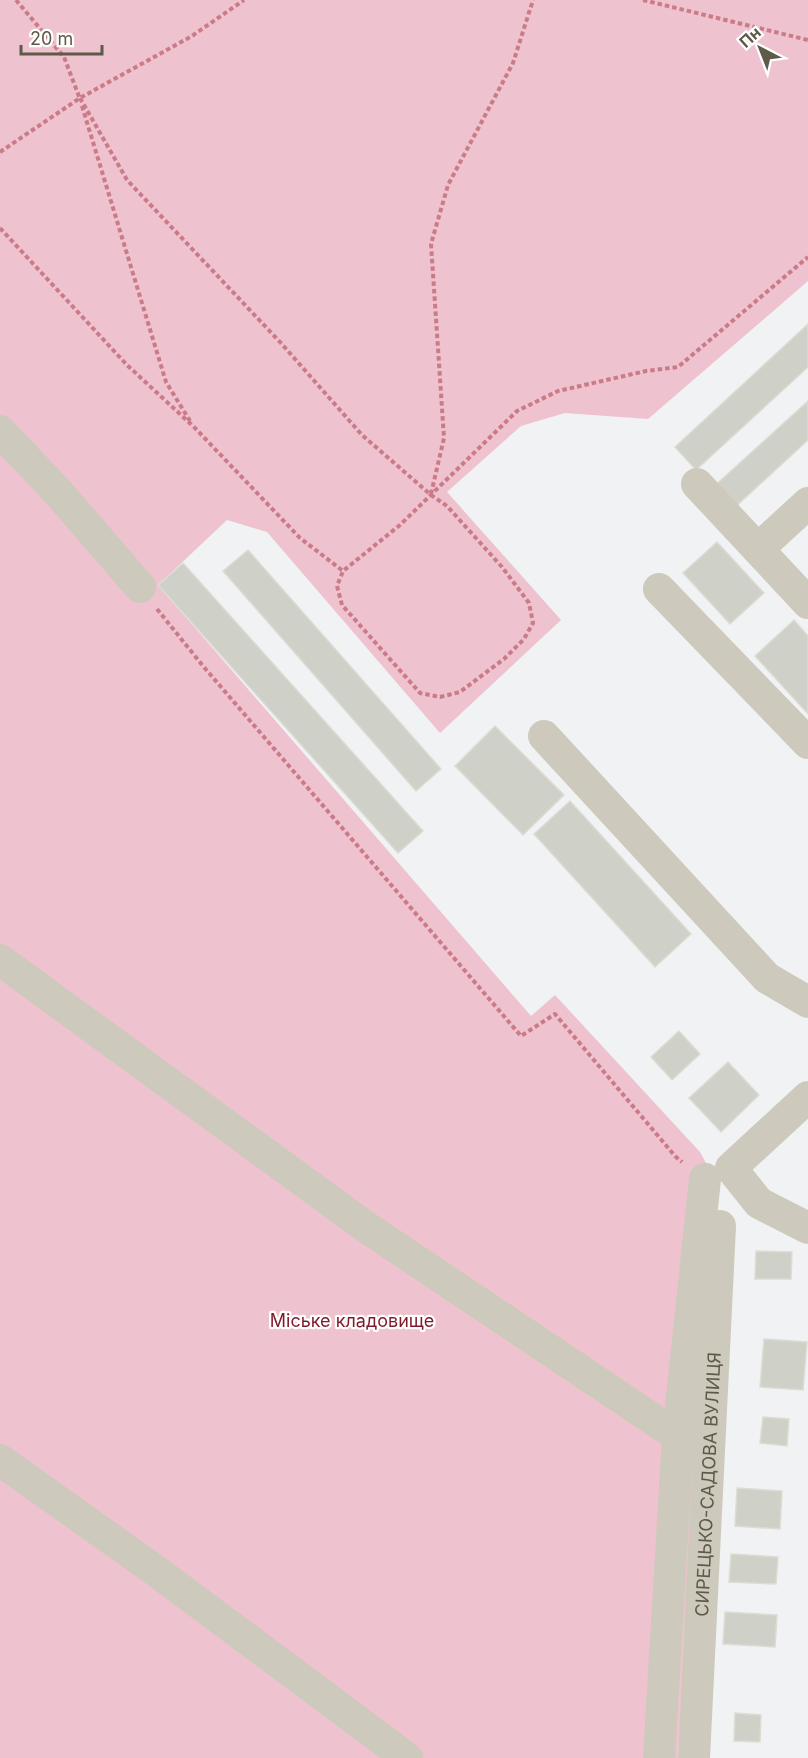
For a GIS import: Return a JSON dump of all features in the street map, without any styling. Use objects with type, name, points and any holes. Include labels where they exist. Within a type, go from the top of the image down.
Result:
[{"type":"street","points":[[0,431],[56,490],[140,587]]},
{"type":"street","points":[[697,484],[808,603]]},
{"type":"street","points":[[758,549],[808,503]]},
{"type":"street","points":[[659,589],[808,743]]},
{"type":"street","points":[[544,736],[767,978],[808,1002]]},
{"type":"street","points":[[0,960],[366,1227],[678,1436]]},
{"type":"street","points":[[659,1758],[678,1436],[718,1173],[808,1096]]},
{"type":"street","points":[[718,1173],[759,1203],[808,1228]]},
{"type":"street","name":"СИРЕЦЬКО-САДОВА ВУЛИЦЯ","points":[[694,1758],[720,1210]]},
{"type":"street","points":[[0,1460],[156,1571],[407,1758]]},
{"type":"path","points":[[16,0],[64,57],[80,98],[166,382],[194,427]]},
{"type":"path","points":[[0,152],[80,98],[192,36],[244,0]]},
{"type":"path","points":[[431,495],[444,438],[431,244],[448,185],[513,63],[533,0]]},
{"type":"path","points":[[644,0],[808,40]]},
{"type":"path","points":[[80,98],[127,180],[280,342],[362,435],[431,495],[447,506],[502,567],[529,603],[533,623],[524,639],[504,659],[460,692],[440,697],[420,693],[342,605],[337,586],[343,571],[400,525],[431,495],[517,411],[558,391],[646,371],[678,367],[808,257]]},
{"type":"path","points":[[0,228],[127,365],[194,427],[300,538],[343,571]]},
{"type":"path","points":[[140,587],[203,666],[521,1036],[555,1014],[675,1156],[718,1173]]},
{"type":"green space","name":"Міське кладовище","points":[[0,0],[808,0],[808,281],[648,419],[565,413],[521,426],[447,492],[561,620],[440,733],[267,532],[227,520],[158,585],[531,1016],[555,995],[700,1152],[713,1176],[678,1758],[0,1758]]},
{"type":"building","points":[[808,324],[808,367],[696,470],[675,447]]},
{"type":"building","points":[[808,401],[808,440],[731,511],[711,489]]},
{"type":"building","points":[[717,542],[764,593],[730,624],[683,573]]},
{"type":"building","points":[[248,550],[441,769],[416,791],[223,571]]},
{"type":"building","points":[[183,563],[423,831],[398,853],[158,585]]},
{"type":"building","points":[[794,620],[808,636],[808,714],[755,656]]},
{"type":"building","points":[[495,726],[564,795],[523,835],[455,766]]},
{"type":"building","points":[[570,801],[691,934],[655,967],[534,834]]},
{"type":"building","points":[[679,1031],[700,1054],[672,1080],[651,1057]]},
{"type":"building","points":[[728,1062],[759,1095],[721,1132],[689,1098]]},
{"type":"building","points":[[756,1251],[792,1252],[791,1279],[755,1279]]},
{"type":"building","points":[[764,1339],[807,1342],[803,1390],[760,1387]]},
{"type":"building","points":[[763,1417],[789,1419],[787,1446],[760,1443]]},
{"type":"building","points":[[737,1488],[782,1491],[780,1529],[735,1526]]},
{"type":"building","points":[[731,1554],[778,1557],[776,1584],[729,1582]]},
{"type":"building","points":[[725,1612],[777,1615],[775,1647],[723,1644]]},
{"type":"building","points":[[735,1713],[761,1715],[760,1742],[734,1741]]}]
